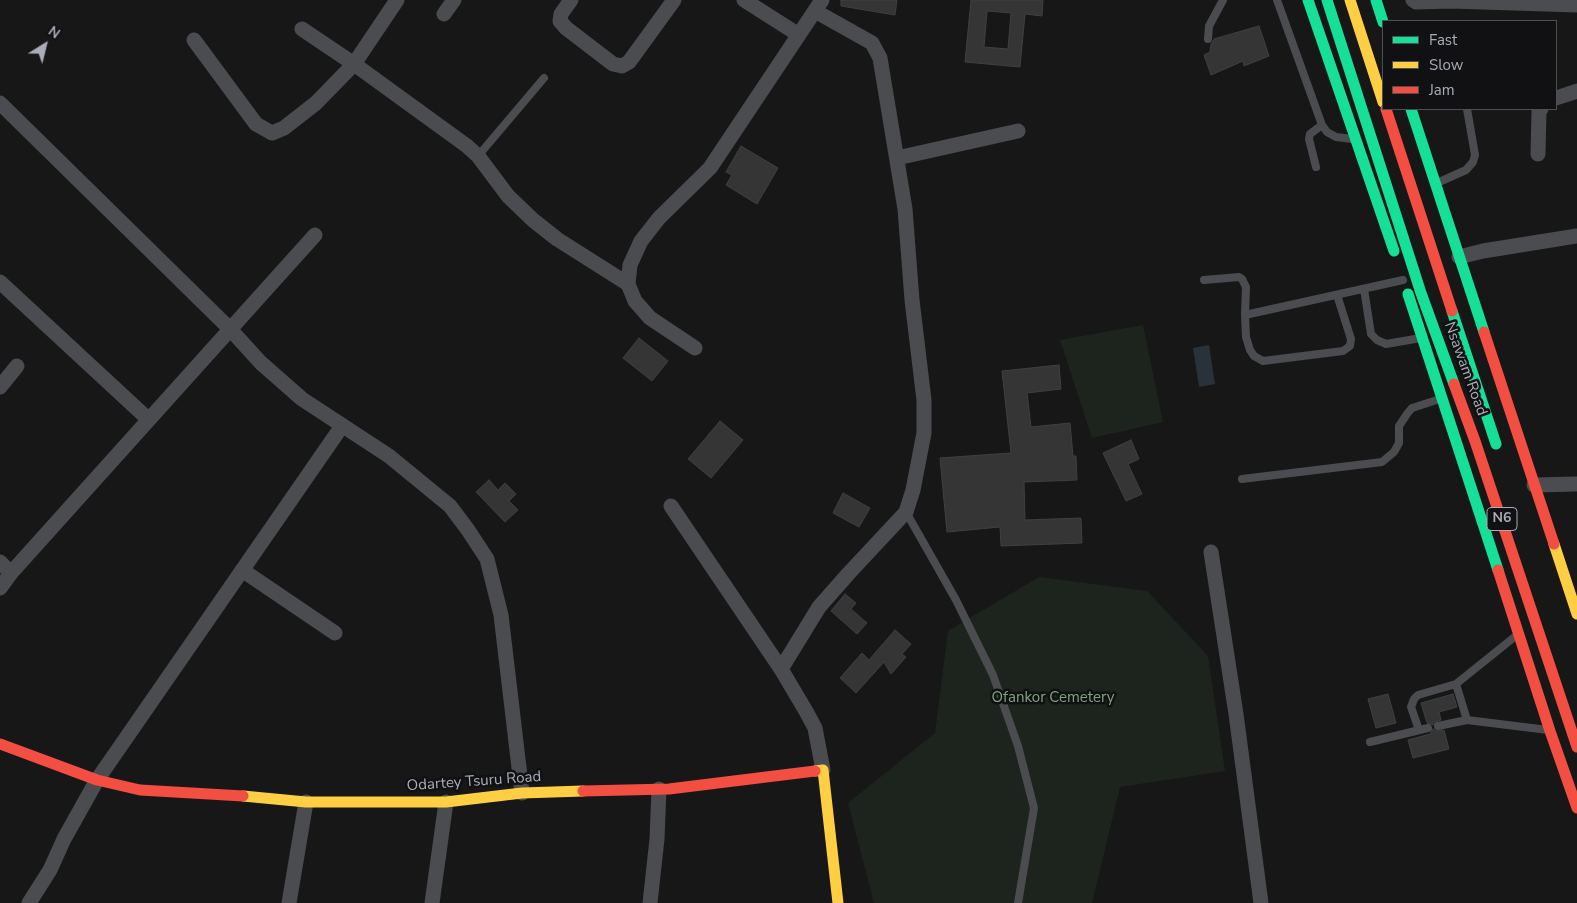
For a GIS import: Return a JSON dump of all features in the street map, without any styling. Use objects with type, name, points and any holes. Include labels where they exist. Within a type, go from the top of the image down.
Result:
[{"type":"main road","points":[[1308,0],[1398,263],[1550,731],[1577,808]]},
{"type":"main road","name":"Nsawam Road","points":[[1327,0],[1420,293],[1475,441],[1577,748]]},
{"type":"main road","points":[[1350,0],[1382,99]]},
{"type":"main road","points":[[1376,0],[1382,20]]},
{"type":"main road","name":"Nsawam Road","points":[[1386,110],[1498,452]]},
{"type":"main road","points":[[1412,110],[1577,614]]},
{"type":"main road","name":"Odartey Tsuru Road","points":[[0,744],[97,780],[140,790],[217,793],[306,802],[446,802],[522,793],[659,789],[824,770]]},
{"type":"main road","points":[[824,770],[838,903]]},
{"type":"street","points":[[194,40],[256,124],[272,133],[284,128],[316,103],[354,64],[397,0]]},
{"type":"street","points":[[444,14],[454,0]]},
{"type":"street","points":[[571,0],[561,14],[560,21],[566,28],[613,64],[622,66],[629,62],[674,0]]},
{"type":"street","points":[[744,0],[799,35]]},
{"type":"street","points":[[1413,0],[1416,2],[1451,1],[1577,5]]},
{"type":"street","points":[[695,348],[650,318],[635,301],[628,284],[630,265],[641,241],[659,218],[710,168],[818,6],[872,44],[880,58],[905,209],[912,300],[924,400],[924,433],[914,490],[906,512],[819,608],[781,669]]},
{"type":"street","points":[[302,29],[354,64],[457,139],[478,156],[508,196],[533,220],[557,239],[628,284]]},
{"type":"street","points":[[1557,98],[1577,91]]},
{"type":"street","points":[[0,103],[230,329],[261,363],[302,399],[389,456],[450,506],[487,559],[501,615],[522,793]]},
{"type":"street","points":[[1538,154],[1540,110]]},
{"type":"street","points":[[897,158],[1018,131]]},
{"type":"street","points":[[0,588],[11,573],[148,419],[315,235]]},
{"type":"street","points":[[1459,257],[1484,250],[1577,236]]},
{"type":"street","points":[[0,282],[148,419]]},
{"type":"street","points":[[0,387],[17,366]]},
{"type":"street","points":[[29,903],[50,870],[64,839],[97,780],[342,426]]},
{"type":"street","points":[[1534,485],[1577,484]]},
{"type":"street","points":[[670,506],[781,669],[807,712],[814,728],[824,770]]},
{"type":"street","points":[[1211,552],[1236,714],[1261,903]]},
{"type":"street","points":[[0,562],[11,573]]},
{"type":"street","points":[[242,570],[336,633]]},
{"type":"street","points":[[650,903],[657,838],[659,789]]},
{"type":"street","points":[[290,903],[306,802]]},
{"type":"street","points":[[432,903],[446,802]]},
{"type":"lane","points":[[1208,39],[1209,26],[1223,0]]},
{"type":"lane","points":[[1277,0],[1322,124],[1327,132],[1336,137],[1356,140]]},
{"type":"lane","points":[[478,156],[544,78]]},
{"type":"lane","points":[[1435,184],[1456,176],[1466,170],[1473,162],[1476,155],[1467,110]]},
{"type":"lane","points":[[1316,167],[1309,139],[1310,134],[1322,124]]},
{"type":"lane","points":[[1204,280],[1239,277],[1242,279],[1246,287],[1246,337],[1254,356],[1263,361],[1343,351],[1350,346],[1351,339],[1337,295]]},
{"type":"lane","points":[[1245,315],[1403,280]]},
{"type":"lane","points":[[1364,288],[1371,334],[1377,340],[1386,344],[1422,338]]},
{"type":"lane","points":[[1242,479],[1382,462],[1394,452],[1399,443],[1400,426],[1412,408],[1442,398]]},
{"type":"lane","points":[[906,512],[956,600],[993,675],[1018,746],[1034,808],[1018,903]]},
{"type":"lane","points":[[1419,730],[1411,707],[1418,695],[1456,684],[1519,634]]},
{"type":"lane","points":[[1456,684],[1467,720]]},
{"type":"lane","points":[[1438,726],[1467,720],[1550,731]]},
{"type":"lane","points":[[1370,742],[1428,728]]},
{"type":"green space","points":[[1143,325],[1163,422],[1092,438],[1060,340]]},
{"type":"green space","name":"Ofankor Cemetery","points":[[1039,577],[1147,591],[1208,656],[1225,771],[1120,787],[1092,903],[874,903],[848,803],[935,733],[948,631]]},
{"type":"shaded area","points":[[1209,345],[1215,384],[1199,387],[1193,348]]},
{"type":"building","points":[[841,0],[897,0],[895,15],[841,6]]},
{"type":"building","points":[[971,0],[1043,0],[1042,16],[1025,14],[1020,67],[965,62]],"holes":[[[987,11],[1011,13],[1008,49],[984,47]]]},
{"type":"building","points":[[1259,26],[1269,56],[1244,66],[1243,61],[1211,75],[1204,55],[1210,52],[1214,39]]},
{"type":"building","points":[[741,146],[778,168],[757,204],[726,185],[732,175],[726,172]]},
{"type":"building","points":[[639,338],[668,361],[652,381],[623,358]]},
{"type":"building","points":[[1059,365],[1061,389],[1027,393],[1031,427],[1070,423],[1073,456],[1076,456],[1077,480],[1024,482],[1025,520],[1081,518],[1082,543],[1001,546],[1000,527],[947,532],[940,458],[1011,453],[1002,371]]},
{"type":"building","points":[[720,421],[743,440],[711,478],[688,459]]},
{"type":"building","points":[[1131,440],[1139,459],[1128,464],[1142,494],[1126,501],[1103,453]]},
{"type":"building","points":[[489,480],[498,490],[505,483],[516,494],[509,501],[518,510],[505,522],[476,492]]},
{"type":"building","points":[[843,493],[870,508],[859,527],[833,513]]},
{"type":"building","points":[[845,594],[856,603],[851,609],[867,623],[857,634],[831,611]]},
{"type":"building","points":[[895,630],[911,644],[902,654],[906,657],[891,674],[884,662],[856,693],[840,678],[862,653],[869,660]]},
{"type":"building","points":[[1388,694],[1396,723],[1376,728],[1368,699]]},
{"type":"building","points":[[1453,694],[1457,707],[1439,712],[1441,720],[1433,725],[1427,723],[1421,703]]},
{"type":"building","points":[[1433,729],[1437,731],[1444,730],[1449,749],[1413,758],[1408,740],[1430,734]]},
{"type":"traffic: fast","points":[[1308,0],[1394,251]]},
{"type":"traffic: fast","points":[[1327,0],[1421,293],[1454,384]]},
{"type":"traffic: fast","points":[[1376,0],[1382,20]]},
{"type":"traffic: fast","points":[[1411,110],[1484,332]]},
{"type":"traffic: fast","points":[[1408,294],[1498,570]]},
{"type":"traffic: fast","points":[[1452,311],[1496,444]]},
{"type":"traffic: slow","points":[[1350,0],[1382,99]]},
{"type":"traffic: slow","points":[[1554,544],[1577,614]]},
{"type":"traffic: slow","points":[[815,771],[823,770],[838,903]]},
{"type":"traffic: slow","points":[[243,796],[306,802],[446,802],[522,793],[583,791]]},
{"type":"traffic: jam","points":[[1386,110],[1452,311]]},
{"type":"traffic: jam","points":[[1484,332],[1554,544]]},
{"type":"traffic: jam","points":[[1454,384],[1475,441],[1577,747]]},
{"type":"traffic: jam","points":[[1498,570],[1577,808]]},
{"type":"traffic: jam","points":[[0,744],[97,780],[140,790],[243,796]]},
{"type":"traffic: jam","points":[[583,791],[669,789],[815,771]]}]
